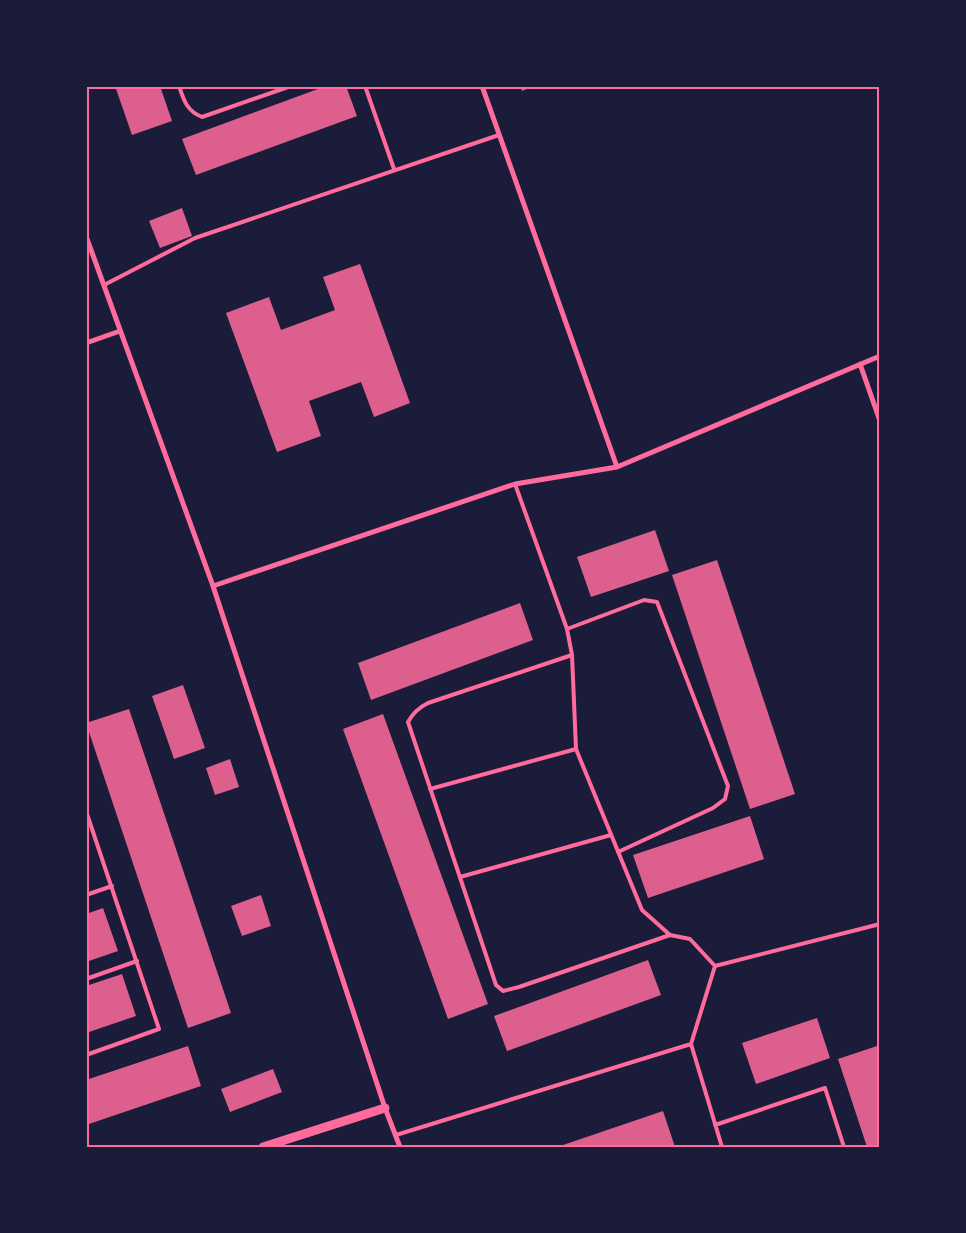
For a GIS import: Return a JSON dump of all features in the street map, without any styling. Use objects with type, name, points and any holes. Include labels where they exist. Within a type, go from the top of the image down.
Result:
[{"type":"street","points":[[482,86],[617,466]]},
{"type":"street","points":[[86,236],[213,586],[385,1108],[400,1147]]},
{"type":"street","points":[[86,343],[120,331]]},
{"type":"street","points":[[213,586],[516,484],[617,466],[880,356]]},
{"type":"street","points":[[860,364],[880,421]]},
{"type":"street","points":[[263,1147],[385,1108]]},
{"type":"lane","points":[[179,86],[184,100],[194,114],[202,117],[290,86]]},
{"type":"lane","points":[[365,86],[394,169]]},
{"type":"lane","points":[[104,286],[195,238],[499,135]]},
{"type":"lane","points":[[516,484],[567,629],[572,655],[576,749],[642,910],[670,935]]},
{"type":"lane","points":[[567,629],[644,600],[658,602],[728,786],[725,799],[713,808],[618,852]]},
{"type":"lane","points":[[572,655],[428,703],[413,713],[408,722],[496,985],[503,991],[670,935],[690,939],[715,966]]},
{"type":"lane","points":[[430,789],[576,749]]},
{"type":"lane","points":[[86,811],[160,1029],[86,1054]]},
{"type":"lane","points":[[460,877],[611,835]]},
{"type":"lane","points":[[86,894],[112,886]]},
{"type":"lane","points":[[715,966],[880,924]]},
{"type":"lane","points":[[86,979],[137,961]]},
{"type":"lane","points":[[715,966],[691,1044],[722,1147]]},
{"type":"lane","points":[[396,1135],[691,1044]]},
{"type":"lane","points":[[715,1125],[825,1088],[844,1147]]},
{"type":"building","points":[[115,86],[160,86],[172,121],[132,135]]},
{"type":"building","points":[[326,86],[346,86],[357,116],[196,175],[182,139]]},
{"type":"building","points":[[520,86],[534,86],[522,91]]},
{"type":"building","points":[[182,208],[192,236],[160,248],[149,221]]},
{"type":"building","points":[[360,264],[410,403],[374,417],[361,382],[309,401],[321,436],[277,452],[226,313],[269,297],[281,330],[335,310],[323,277]]},
{"type":"building","points":[[655,530],[669,571],[591,597],[577,557]]},
{"type":"building","points":[[717,560],[795,794],[750,809],[672,575]]},
{"type":"building","points":[[520,603],[533,640],[371,700],[358,663]]},
{"type":"building","points":[[183,685],[205,748],[174,759],[152,696]]},
{"type":"building","points":[[129,709],[231,1013],[188,1028],[86,723]]},
{"type":"building","points":[[383,714],[488,1004],[448,1019],[343,729]]},
{"type":"building","points":[[230,759],[239,787],[215,795],[206,768]]},
{"type":"building","points":[[750,816],[764,859],[648,898],[633,855]]},
{"type":"building","points":[[261,895],[271,926],[242,936],[231,906]]},
{"type":"building","points":[[103,908],[118,951],[86,962],[86,914]]},
{"type":"building","points":[[648,960],[661,995],[507,1051],[494,1016]]},
{"type":"building","points":[[122,974],[136,1016],[86,1033],[86,986]]},
{"type":"building","points":[[817,1018],[830,1058],[756,1084],[742,1043]]},
{"type":"building","points":[[880,1045],[880,1147],[867,1147],[838,1059]]},
{"type":"building","points":[[188,1046],[201,1086],[86,1125],[86,1080]]},
{"type":"building","points":[[273,1069],[282,1092],[230,1112],[221,1089]]},
{"type":"building","points":[[663,1111],[675,1147],[560,1147],[560,1146]]}]
